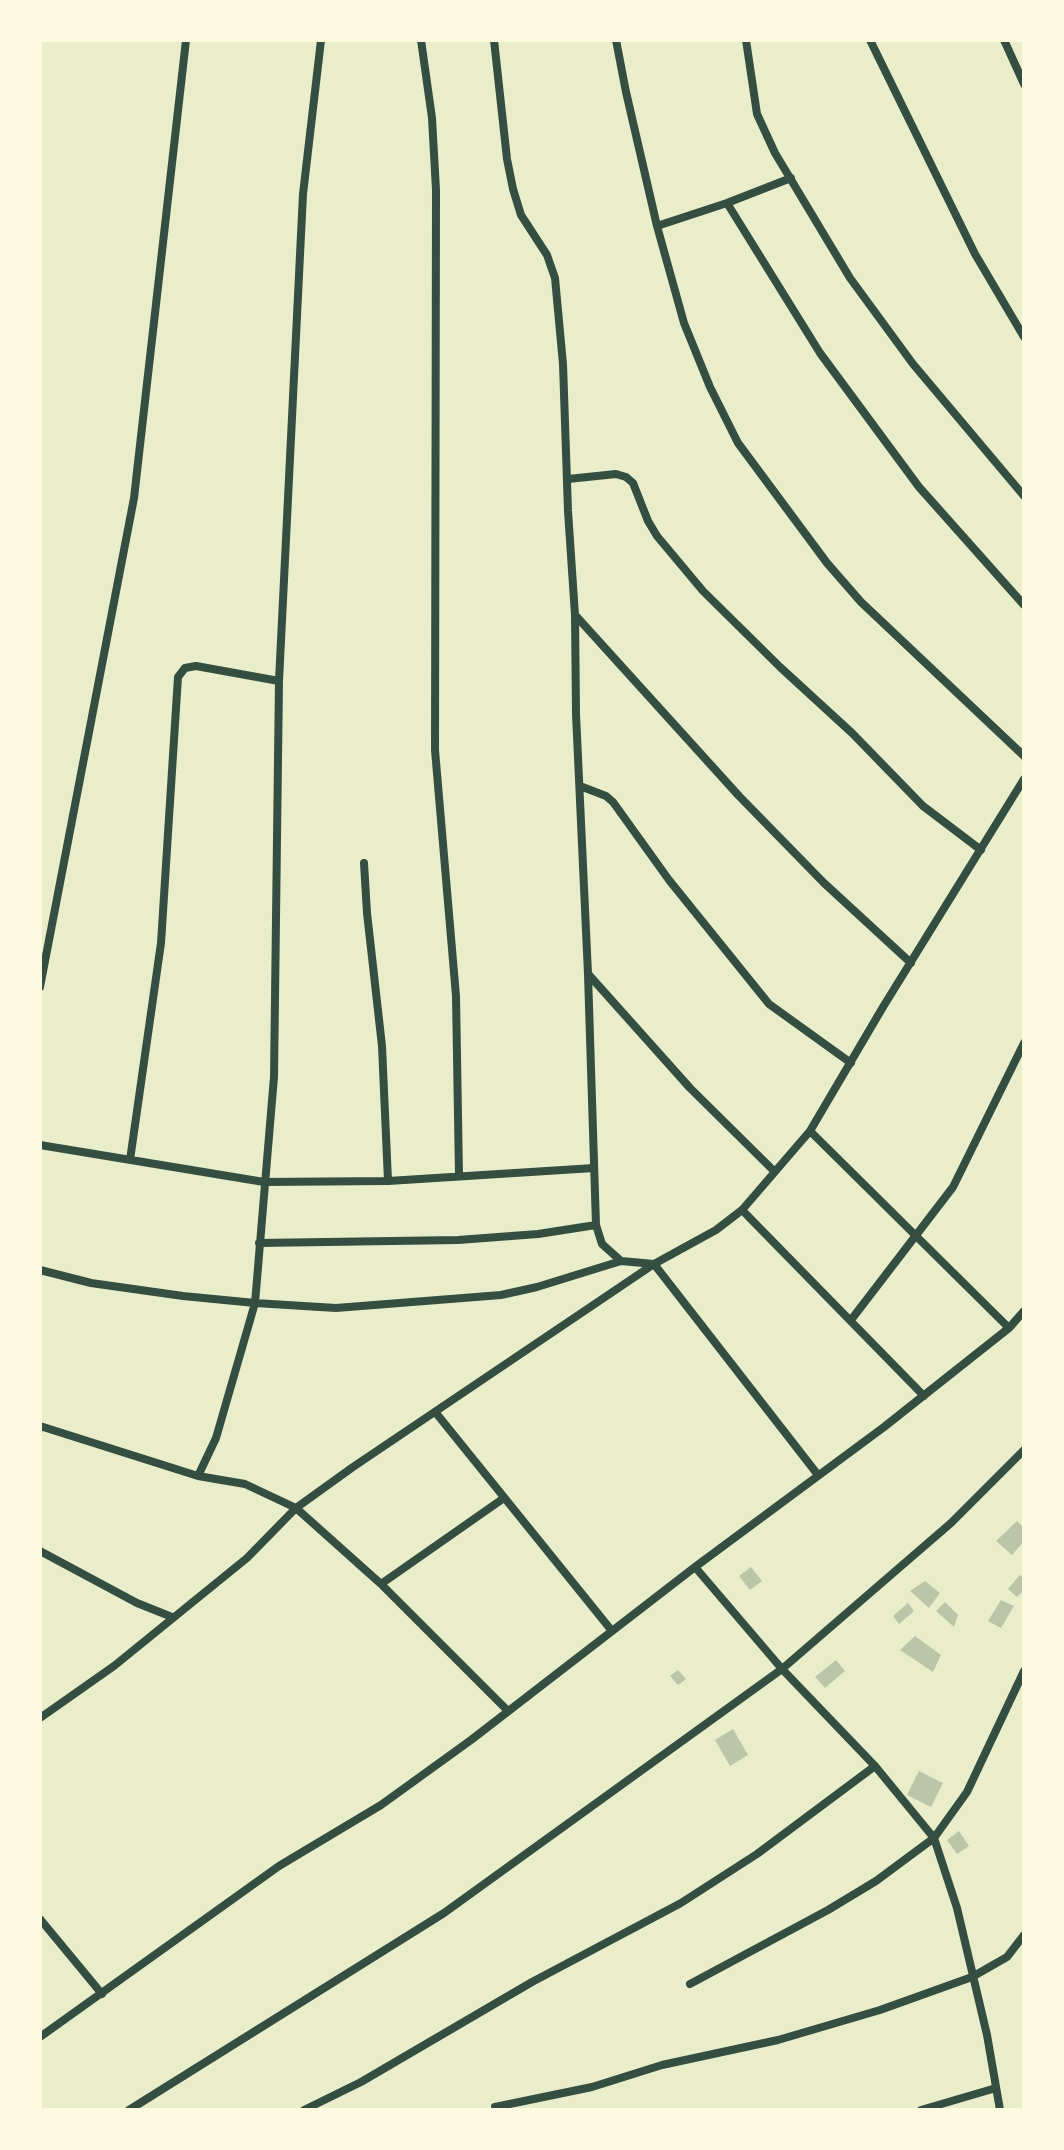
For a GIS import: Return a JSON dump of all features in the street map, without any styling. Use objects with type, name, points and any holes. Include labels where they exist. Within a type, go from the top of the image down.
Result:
[{"type":"street","points":[[40,987],[134,498],[186,40]]},
{"type":"street","points":[[198,1476],[225,1411],[255,1303],[274,1077],[279,681],[303,194],[321,40]]},
{"type":"street","points":[[421,40],[432,118],[436,190],[435,750],[455,982],[459,1176]]},
{"type":"street","points":[[494,40],[513,189],[521,215],[547,255],[555,278],[575,615],[576,714],[596,1225],[602,1244],[621,1261]]},
{"type":"street","points":[[616,40],[657,226],[684,323],[710,387],[738,443],[827,563],[861,602],[1024,756]]},
{"type":"street","points":[[746,40],[757,114],[775,153],[850,278],[913,364],[1024,496]]},
{"type":"street","points":[[870,40],[975,254],[1024,337]]},
{"type":"street","points":[[1004,40],[1024,84]]},
{"type":"street","points":[[657,226],[791,178]]},
{"type":"street","points":[[727,203],[820,353],[919,487],[1024,605]]},
{"type":"street","points":[[568,479],[616,474],[633,483],[657,536],[703,591],[852,733],[923,806],[981,850]]},
{"type":"street","points":[[575,615],[792,850],[911,963]]},
{"type":"street","points":[[130,1160],[161,943],[178,677],[185,668],[196,666],[279,681]]},
{"type":"street","points":[[40,1718],[114,1666],[247,1558],[296,1508],[654,1264],[716,1230],[742,1210],[810,1131],[1024,779]]},
{"type":"street","points":[[580,786],[613,802],[669,880],[769,1004],[851,1063]]},
{"type":"street","points":[[364,863],[383,1059],[388,1181]]},
{"type":"street","points":[[588,974],[690,1088],[774,1171]]},
{"type":"street","points":[[851,1320],[953,1187],[1024,1043]]},
{"type":"street","points":[[810,1131],[1009,1328]]},
{"type":"street","points":[[40,1145],[264,1182],[388,1181],[594,1168]]},
{"type":"street","points":[[742,1210],[924,1396]]},
{"type":"street","points":[[259,1243],[458,1240],[538,1234],[596,1225]]},
{"type":"street","points":[[40,1270],[91,1283],[255,1303],[336,1308],[501,1295],[621,1261],[654,1264],[818,1475]]},
{"type":"street","points":[[40,2037],[279,1866],[381,1805],[924,1396],[1009,1328],[1024,1311]]},
{"type":"street","points":[[436,1413],[612,1631]]},
{"type":"street","points":[[40,1426],[198,1476],[245,1484],[296,1508],[381,1584],[508,1711]]},
{"type":"street","points":[[129,2110],[444,1913],[782,1669],[951,1523],[1024,1450]]},
{"type":"street","points":[[381,1584],[504,1498]]},
{"type":"street","points":[[40,1551],[137,1603],[172,1617]]},
{"type":"street","points":[[695,1567],[782,1669],[875,1766],[934,1838],[957,1908],[987,2035],[1000,2110]]},
{"type":"street","points":[[690,1984],[818,1916],[876,1881],[934,1838],[967,1792],[1024,1671]]},
{"type":"street","points":[[304,2110],[361,2082],[532,1982],[681,1903],[757,1854],[875,1766]]},
{"type":"street","points":[[40,1919],[102,1994]]},
{"type":"street","points":[[495,2107],[592,2087],[662,2065],[778,2040],[880,2010],[972,1977],[1007,1957],[1024,1935]]},
{"type":"street","points":[[921,2110],[996,2088]]},
{"type":"building","points":[[1017,1521],[1024,1528],[1024,1541],[1012,1555],[996,1541]]},
{"type":"building","points":[[751,1567],[762,1581],[750,1590],[739,1576]]},
{"type":"building","points":[[1020,1575],[1024,1578],[1024,1590],[1017,1597],[1008,1589]]},
{"type":"building","points":[[925,1581],[940,1593],[929,1608],[910,1591]]},
{"type":"building","points":[[1001,1600],[1014,1606],[1001,1628],[988,1621]]},
{"type":"building","points":[[945,1602],[958,1615],[954,1627],[936,1611]]},
{"type":"building","points":[[908,1603],[914,1611],[899,1624],[893,1616]]},
{"type":"building","points":[[915,1636],[941,1655],[933,1672],[900,1650]]},
{"type":"building","points":[[836,1660],[845,1671],[825,1688],[815,1677]]},
{"type":"building","points":[[678,1670],[686,1679],[678,1685],[670,1676]]},
{"type":"building","points":[[733,1729],[748,1755],[730,1766],[715,1740]]},
{"type":"building","points":[[919,1771],[943,1783],[931,1807],[907,1795]]},
{"type":"building","points":[[959,1831],[969,1846],[957,1854],[947,1840]]}]
